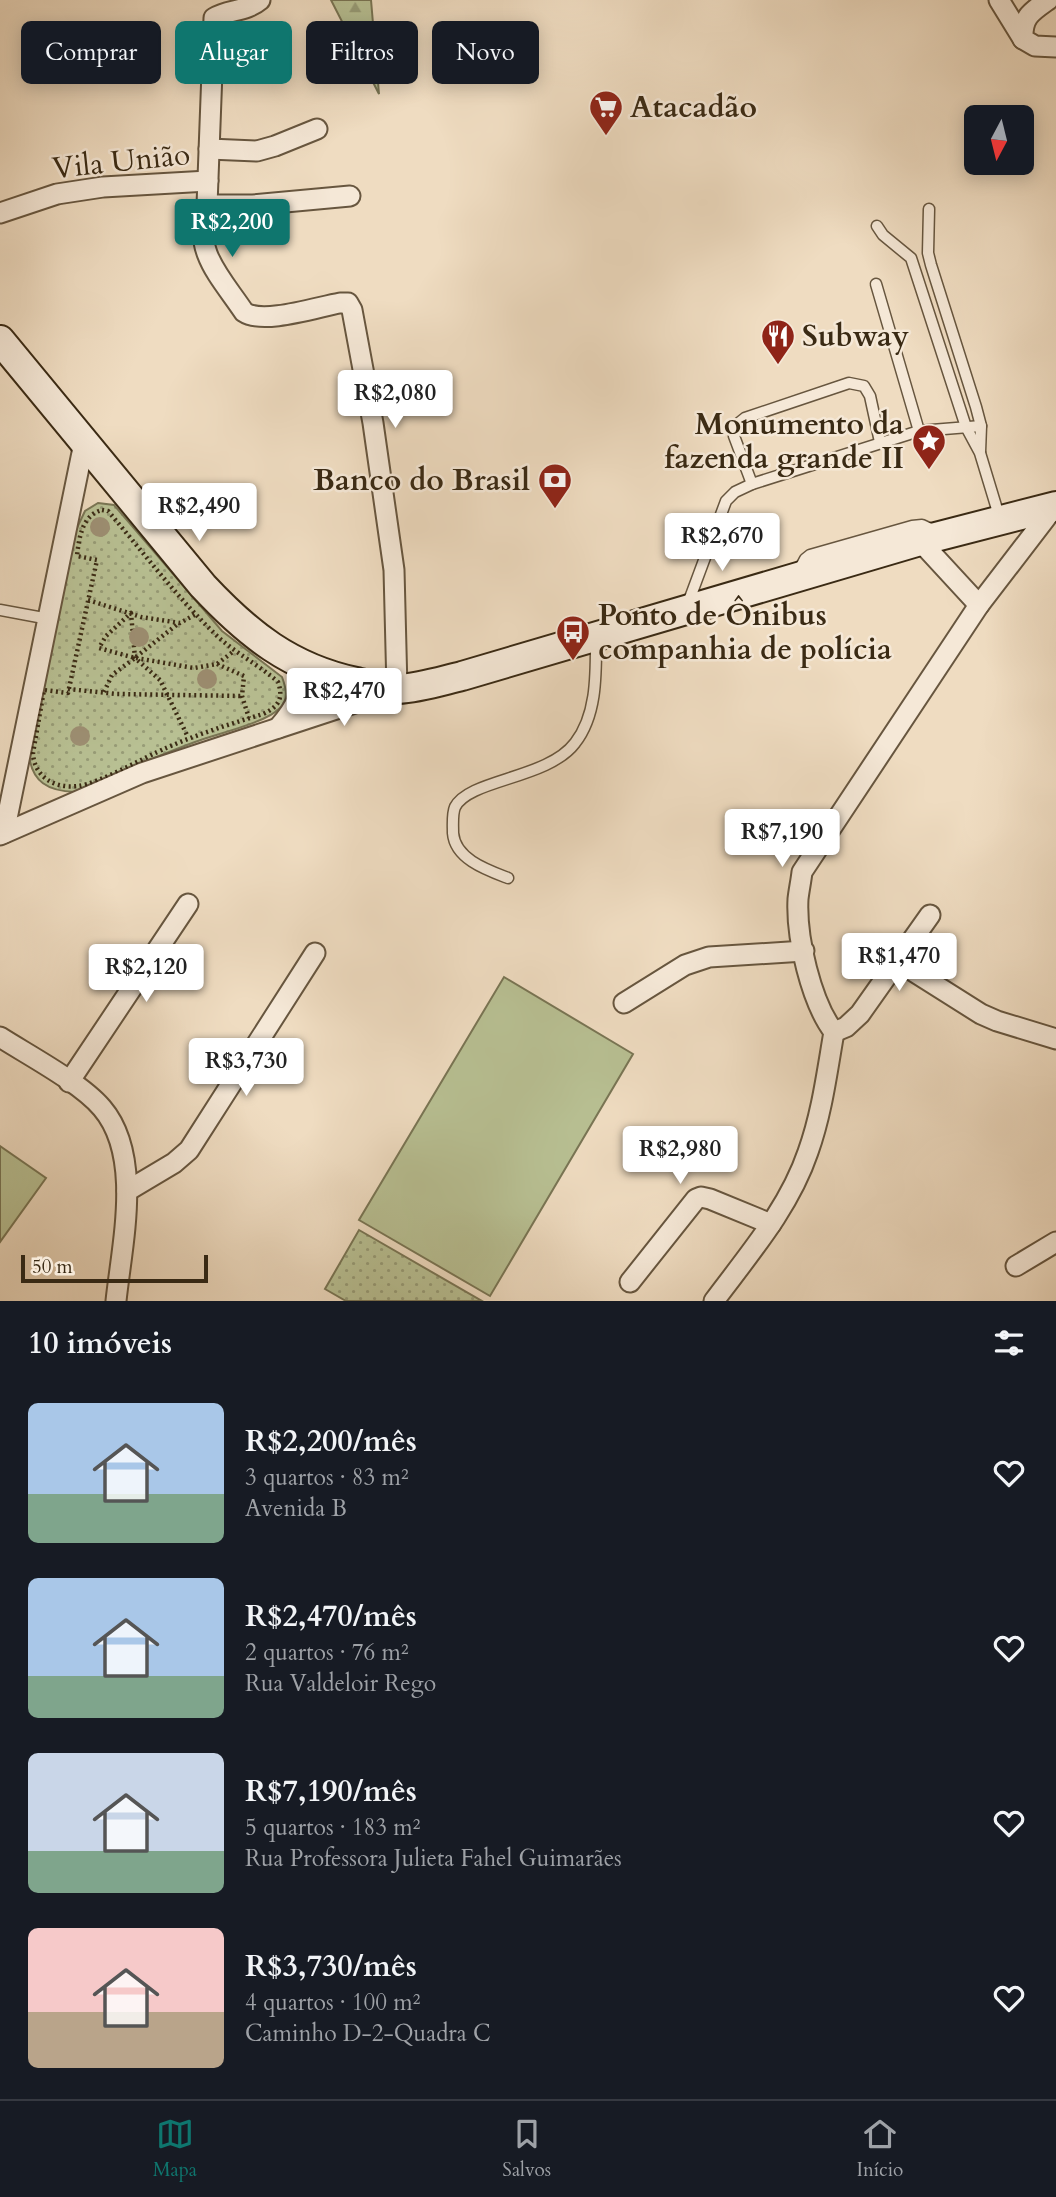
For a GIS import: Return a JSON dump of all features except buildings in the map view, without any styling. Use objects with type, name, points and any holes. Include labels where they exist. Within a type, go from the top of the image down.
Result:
[{"type":"main road","points":[[0,340],[203,586],[232,617],[275,651],[298,663],[342,679],[397,689],[462,676],[796,576],[1056,506]]},
{"type":"street","name":"Vila União","points":[[260,0],[249,8],[220,14],[214,18],[207,205],[253,205],[350,196]]},
{"type":"street","points":[[999,0],[1023,39],[1035,46],[1056,47]]},
{"type":"street","points":[[1023,39],[1022,25],[1032,11],[1048,0]]},
{"type":"street","points":[[209,149],[257,151],[317,129]]},
{"type":"street","name":"Vila União","points":[[0,213],[57,194],[103,187],[208,181]]},
{"type":"street","points":[[2,834],[142,773],[397,689],[394,570],[373,422],[352,310],[348,303],[340,303],[268,317],[252,317],[244,312],[207,258],[203,247],[202,219],[207,205]]},
{"type":"street","points":[[2,834],[84,443]]},
{"type":"street","points":[[715,1301],[785,1202],[808,1153],[822,1101],[834,1032],[809,975],[804,951],[798,901],[802,872],[979,605],[1056,506]]},
{"type":"street","points":[[932,538],[979,605]]},
{"type":"street","points":[[277,729],[293,710],[299,697],[301,681],[298,663]]},
{"type":"street","points":[[69,1082],[188,904]]},
{"type":"street","points":[[834,1032],[846,1027],[860,1014],[930,915]]},
{"type":"street","points":[[624,1003],[685,965],[709,957],[804,951]]},
{"type":"street","points":[[127,1191],[174,1163],[189,1150],[316,953]]},
{"type":"street","points":[[897,961],[981,1014],[1056,1039]]},
{"type":"street","points":[[0,1037],[101,1106],[115,1127],[122,1144],[127,1191],[116,1301]]},
{"type":"street","points":[[630,1282],[696,1199],[710,1199],[771,1224]]},
{"type":"street","points":[[1017,1266],[1056,1242]]},
{"type":"lane","points":[[929,209],[930,265],[981,426],[980,453]]},
{"type":"lane","points":[[877,226],[883,235],[911,258],[966,427],[980,453],[1000,520]]},
{"type":"lane","points":[[876,284],[919,431]]},
{"type":"lane","points":[[752,484],[734,436],[735,426],[745,418],[836,387],[849,383],[864,386],[870,396],[880,442]]},
{"type":"lane","points":[[685,610],[726,501],[735,492],[752,484],[919,431],[981,426]]},
{"type":"lane","points":[[0,610],[49,620]]},
{"type":"lane","points":[[508,878],[474,863],[462,852],[453,838],[455,807],[464,796],[479,789],[543,768],[563,756],[576,742],[586,725],[592,702],[596,677],[596,636]]},
{"type":"path","points":[[96,511],[108,511],[196,613],[234,651],[278,682],[280,701],[275,708],[189,739],[80,786],[64,786],[50,782],[37,772],[33,753],[44,690],[68,693],[97,560],[77,556],[80,534],[84,524],[96,511]]},
{"type":"path","points":[[88,600],[131,613],[180,622]]},
{"type":"path","points":[[131,613],[106,636],[99,648],[135,658],[194,668],[217,664],[234,651]]},
{"type":"path","points":[[131,613],[135,658],[160,680],[189,739]]},
{"type":"path","points":[[104,692],[112,675],[180,622],[196,613]]},
{"type":"path","points":[[217,664],[244,676],[242,696],[249,719]]},
{"type":"path","points":[[68,689],[242,696]]},
{"type":"green space","points":[[331,0],[371,0],[373,21],[342,21]]},
{"type":"green space","points":[[98,503],[114,505],[222,631],[282,677],[286,697],[280,708],[264,719],[180,748],[75,792],[57,790],[38,778],[29,755],[75,532],[85,511]]},
{"type":"green space","points":[[504,977],[633,1054],[490,1296],[359,1220]]},
{"type":"green space","points":[[0,1146],[46,1178],[0,1242]]},
{"type":"green space","points":[[359,1230],[482,1301],[346,1301],[325,1289]]},
{"type":"place","name":"Atacadão","points":[[606,137]]},
{"type":"place","name":"Subway","points":[[778,366]]},
{"type":"place","name":"Monumento da fazenda grande II","points":[[929,471]]},
{"type":"place","name":"Banco do Brasil","points":[[555,510]]},
{"type":"place","name":"Ponto de Ônibus companhia de polícia","points":[[573,662]]}]
